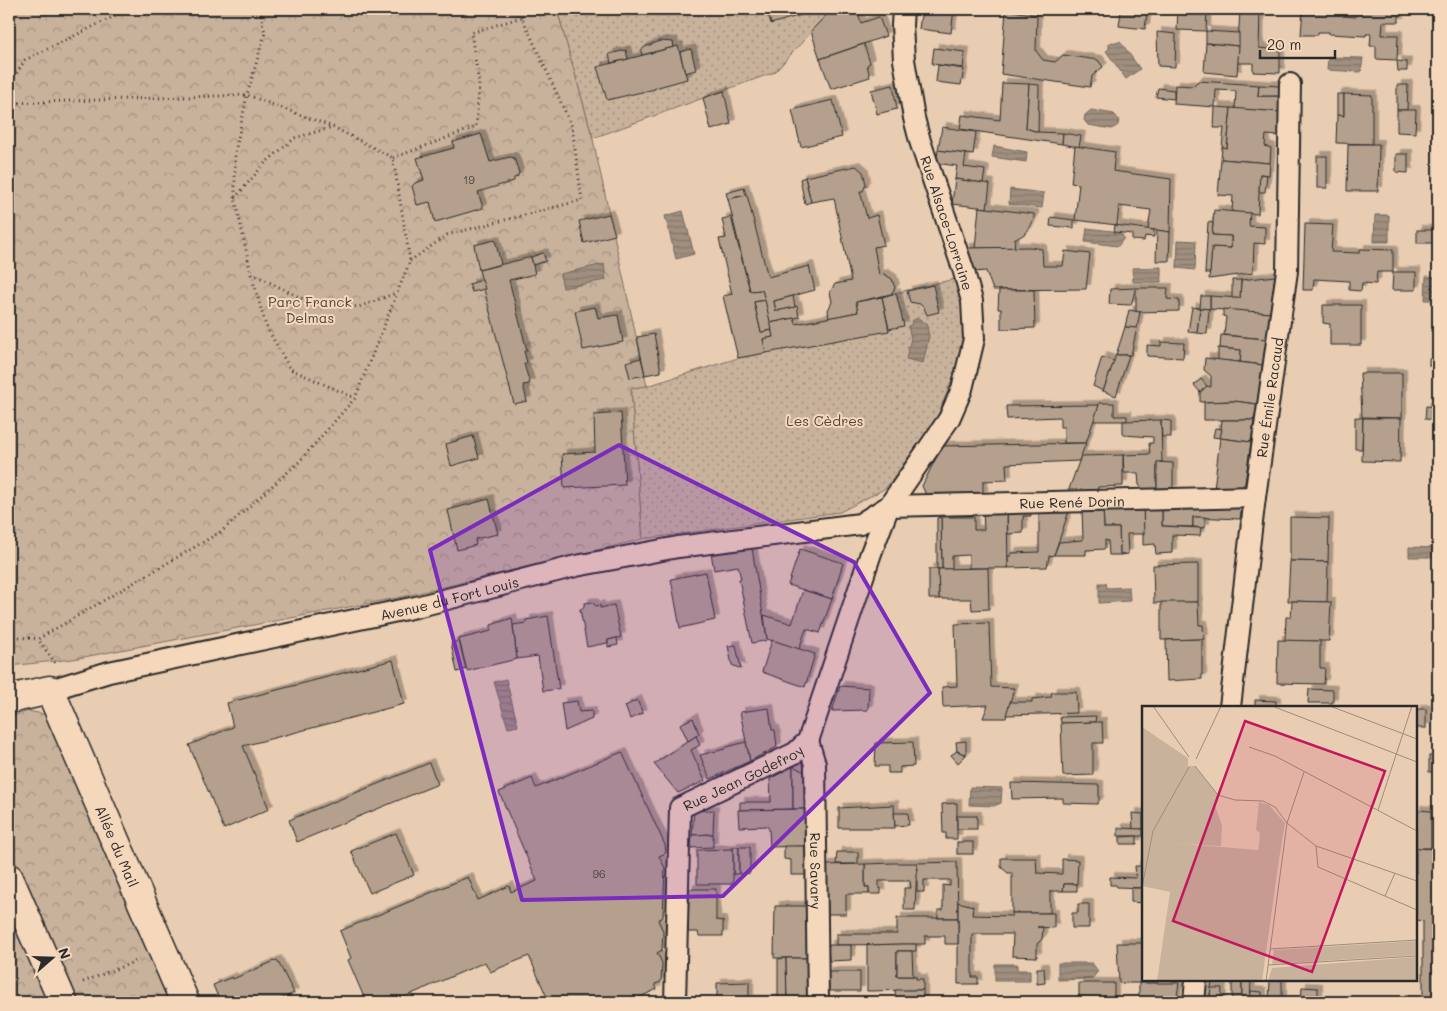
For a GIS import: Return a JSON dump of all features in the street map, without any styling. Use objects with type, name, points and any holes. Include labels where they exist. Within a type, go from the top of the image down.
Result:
[{"type":"street","name":"Rue Alsace-Lorraine","points":[[889,506],[949,419],[962,389],[974,339],[972,301],[914,118],[904,60],[902,25],[904,9]]},
{"type":"street","name":"Rue Émile Racaud","points":[[1230,706],[1287,270],[1290,84]]},
{"type":"street","name":"Rue René Dorin","points":[[889,506],[1256,497]]},
{"type":"street","name":"Avenue du Fort Louis","points":[[9,699],[60,687],[109,672],[416,608],[576,566],[678,546],[860,524],[889,506]]},
{"type":"street","name":"Rue Jean Godefroy","points":[[675,1002],[680,808],[794,752],[808,741],[889,506]]},
{"type":"street","name":"Allée du Mail","points":[[60,687],[185,1002]]},
{"type":"street","name":"Rue Savary","points":[[808,741],[815,764],[818,1002]]},
{"type":"street","points":[[9,878],[74,995]]},
{"type":"street","points":[[1194,1002],[1196,981]]},
{"type":"path","points":[[9,86],[24,60],[129,9]]},
{"type":"path","points":[[260,9],[265,33],[247,95],[235,153],[235,198],[251,274],[266,326],[290,369],[355,398]]},
{"type":"path","points":[[410,261],[447,234],[582,200],[572,127],[522,17],[522,9]]},
{"type":"path","points":[[9,104],[247,95],[332,127],[393,158],[476,126],[479,83],[471,33],[522,17]]},
{"type":"path","points":[[235,198],[265,163],[294,138],[332,127]]},
{"type":"path","points":[[9,636],[38,640],[222,531],[299,462],[355,398],[410,261],[393,158]]},
{"type":"path","points":[[251,274],[309,302],[359,307],[397,293]]},
{"type":"path","points":[[38,640],[60,687]]},
{"type":"path","points":[[74,995],[82,981],[144,958]]},
{"type":"highlighted area","points":[[619,445],[854,562],[930,693],[723,896],[522,900],[430,550]]},
{"type":"green space","name":"Parc Franck Delmas","points":[[9,9],[557,9],[592,135],[647,386],[631,389],[643,539],[402,597],[73,659],[9,666]]},
{"type":"green space","points":[[557,9],[832,9],[775,72],[593,138]]},
{"type":"green space","name":"Les Cèdres","points":[[959,278],[967,309],[964,343],[955,372],[937,418],[886,488],[840,512],[643,539],[631,388],[647,386],[738,358],[765,353],[770,322],[794,318],[796,324],[858,312],[856,302]]},
{"type":"green space","points":[[29,711],[52,716],[176,1002],[77,1002],[9,847],[9,717]]},
{"type":"green space","points":[[9,913],[49,1002],[9,1002]]},
{"type":"shaded area","points":[[1120,41],[1140,69],[1126,79],[1106,51],[1109,49],[1109,44]]},
{"type":"shaded area","points":[[1328,57],[1363,58],[1361,72],[1327,70]]},
{"type":"shaded area","points":[[1091,110],[1114,114],[1119,120],[1118,125],[1112,129],[1088,125],[1084,120],[1085,115]]},
{"type":"shaded area","points":[[994,146],[1027,152],[1026,162],[992,157]]},
{"type":"shaded area","points":[[1010,189],[1044,193],[1042,208],[1009,204]]},
{"type":"shaded area","points":[[683,211],[694,254],[676,259],[665,216]]},
{"type":"shaded area","points":[[1375,215],[1389,215],[1389,242],[1374,242]]},
{"type":"shaded area","points":[[1087,228],[1120,232],[1124,238],[1118,246],[1085,242]]},
{"type":"shaded area","points":[[1178,240],[1196,241],[1195,270],[1177,268]]},
{"type":"shaded area","points":[[604,264],[606,280],[563,288],[560,274]]},
{"type":"shaded area","points":[[1161,267],[1161,282],[1133,282],[1132,268]]},
{"type":"shaded area","points":[[1426,276],[1438,277],[1438,295],[1432,295],[1431,300],[1425,300]]},
{"type":"shaded area","points":[[915,319],[920,319],[923,323],[926,322],[929,336],[923,363],[906,359],[911,338],[908,326]]},
{"type":"shaded area","points":[[1409,547],[1438,548],[1438,557],[1409,557]]},
{"type":"shaded area","points":[[1099,583],[1106,583],[1107,588],[1129,587],[1130,601],[1099,603]]},
{"type":"shaded area","points":[[506,679],[518,726],[508,728],[494,682]]},
{"type":"shaded area","points":[[970,787],[1002,788],[1001,803],[994,806],[969,805]]},
{"type":"shaded area","points":[[1058,963],[1092,963],[1098,971],[1092,979],[1058,980]]},
{"type":"shaded area","points":[[995,964],[1017,964],[1017,970],[1030,970],[1030,981],[995,981]]},
{"type":"building","points":[[767,9],[802,9],[804,14],[771,24]]},
{"type":"building","points":[[832,9],[857,9],[861,23],[879,17],[886,36],[820,59],[811,31]]},
{"type":"building","points":[[922,9],[954,9],[951,33],[919,29]]},
{"type":"building","points":[[1105,9],[1121,9],[1147,13],[1145,29],[1119,26],[1121,11]]},
{"type":"building","points":[[1178,9],[1207,9],[1206,31],[1177,30]]},
{"type":"building","points":[[1240,9],[1260,9],[1259,48],[1280,50],[1280,73],[1253,72],[1253,63],[1237,63]]},
{"type":"building","points":[[1303,9],[1342,9],[1342,16],[1356,17],[1356,9],[1399,9],[1399,22],[1383,22],[1382,35],[1398,35],[1397,60],[1376,59],[1376,46],[1370,46],[1371,34],[1366,34],[1366,36],[1318,32],[1318,35],[1301,35]]},
{"type":"building","points":[[1401,9],[1418,9],[1418,14],[1401,14]]},
{"type":"building","points":[[1006,10],[1037,15],[1036,51],[1043,60],[1055,62],[1063,55],[1098,60],[1103,67],[1092,76],[1090,87],[1001,74]]},
{"type":"building","points":[[1206,31],[1239,33],[1239,46],[1206,43]]},
{"type":"building","points":[[1157,32],[1176,34],[1175,67],[1158,66]]},
{"type":"building","points":[[660,41],[673,42],[674,47],[642,55],[641,50]]},
{"type":"building","points":[[1206,43],[1239,46],[1237,75],[1204,72]]},
{"type":"building","points":[[864,44],[870,63],[867,65],[870,77],[831,89],[820,59]]},
{"type":"building","points":[[678,46],[687,79],[655,89],[607,100],[597,67]]},
{"type":"building","points":[[934,48],[965,52],[963,68],[932,64]]},
{"type":"building","points":[[691,49],[696,70],[685,73],[680,52]]},
{"type":"building","points":[[626,50],[628,59],[611,63],[609,54]]},
{"type":"building","points":[[1397,61],[1407,62],[1407,71],[1398,71]]},
{"type":"building","points":[[938,65],[964,69],[961,85],[936,82]]},
{"type":"building","points":[[1198,81],[1259,85],[1258,96],[1279,96],[1280,112],[1235,109],[1236,91],[1216,90],[1215,107],[1174,104],[1175,85],[1193,86]]},
{"type":"building","points":[[1002,83],[1029,84],[1026,128],[1038,132],[1063,133],[1062,144],[960,129],[962,115],[1000,120]]},
{"type":"building","points":[[1029,84],[1039,85],[1038,132],[1026,128]]},
{"type":"building","points":[[893,85],[897,109],[877,114],[871,90]]},
{"type":"building","points":[[1259,85],[1280,86],[1279,96],[1258,96]]},
{"type":"building","points":[[1397,85],[1408,85],[1407,110],[1397,110]]},
{"type":"building","points":[[1158,88],[1174,90],[1174,99],[1156,97]]},
{"type":"building","points":[[724,91],[731,124],[711,130],[703,98]]},
{"type":"building","points":[[1337,94],[1344,94],[1344,116],[1337,115]]},
{"type":"building","points":[[1344,94],[1372,95],[1372,144],[1336,143],[1337,115],[1344,116]]},
{"type":"building","points":[[833,100],[842,137],[801,147],[792,110]]},
{"type":"building","points":[[1215,107],[1231,108],[1227,148],[1222,147],[1224,128],[1214,128]]},
{"type":"building","points":[[1231,108],[1280,112],[1279,136],[1266,135],[1265,146],[1271,148],[1270,163],[1221,159],[1222,147],[1227,148]]},
{"type":"building","points":[[1397,110],[1416,110],[1415,133],[1397,132]]},
{"type":"building","points":[[942,127],[976,132],[973,155],[938,150]]},
{"type":"building","points":[[1063,133],[1081,136],[1079,147],[1062,144]]},
{"type":"building","points":[[481,134],[490,162],[510,157],[514,158],[519,173],[517,177],[514,178],[514,181],[478,192],[483,208],[435,222],[430,202],[417,205],[412,186],[424,180],[417,158],[454,148],[453,142]]},
{"type":"building","points":[[1348,144],[1379,144],[1378,191],[1347,191]]},
{"type":"building","points":[[1075,146],[1115,152],[1113,171],[1171,179],[1170,232],[1148,229],[1151,210],[1119,206],[1117,225],[1075,220],[1079,184],[1071,183]]},
{"type":"building","points":[[938,150],[966,154],[964,167],[985,170],[983,183],[955,179],[957,166],[936,163]]},
{"type":"building","points":[[1396,154],[1408,154],[1408,173],[1396,172]]},
{"type":"building","points":[[1317,156],[1327,156],[1327,188],[1317,188]]},
{"type":"building","points":[[1221,159],[1270,163],[1269,175],[1260,174],[1258,214],[1232,212],[1233,196],[1218,195]]},
{"type":"building","points":[[856,166],[863,172],[866,184],[863,191],[860,191],[867,218],[877,215],[884,245],[874,247],[879,275],[884,274],[892,279],[895,288],[891,294],[856,302],[858,312],[829,318],[828,310],[832,302],[830,292],[835,284],[851,281],[834,198],[811,202],[805,177]]},
{"type":"building","points":[[1260,174],[1267,175],[1265,192],[1259,192]]},
{"type":"building","points":[[805,177],[811,202],[805,204],[800,179]]},
{"type":"building","points":[[955,179],[990,184],[987,208],[952,204]]},
{"type":"building","points":[[744,188],[746,195],[728,199],[726,193]]},
{"type":"building","points":[[747,195],[768,277],[809,266],[815,290],[774,301],[776,311],[797,306],[799,317],[770,323],[762,290],[750,291],[728,199]]},
{"type":"building","points":[[979,207],[1034,214],[1034,218],[1026,233],[1015,238],[1014,248],[975,248]]},
{"type":"building","points":[[1214,210],[1250,213],[1249,226],[1265,227],[1265,244],[1254,243],[1253,273],[1209,279],[1212,247],[1231,248],[1231,236],[1212,235]]},
{"type":"building","points":[[609,214],[615,235],[584,243],[579,221]]},
{"type":"building","points":[[731,217],[750,291],[762,290],[765,300],[754,302],[761,332],[772,330],[773,337],[763,339],[766,353],[738,358],[723,296],[732,294],[719,239],[726,238],[722,219]]},
{"type":"building","points":[[1051,217],[1074,220],[1074,228],[1050,226]]},
{"type":"building","points":[[1208,222],[1213,223],[1212,235],[1231,236],[1231,248],[1212,247],[1210,273],[1205,273]]},
{"type":"building","points":[[1305,224],[1333,225],[1331,252],[1360,253],[1360,249],[1393,250],[1393,272],[1377,272],[1376,284],[1362,283],[1361,291],[1349,290],[1349,281],[1314,279],[1313,290],[1303,290]]},
{"type":"building","points":[[1115,225],[1154,230],[1154,237],[1145,236],[1144,241],[1132,240],[1132,234],[1114,232]]},
{"type":"building","points":[[1157,230],[1170,232],[1169,261],[1156,261]]},
{"type":"building","points":[[1417,230],[1438,230],[1438,243],[1417,243]]},
{"type":"building","points":[[495,240],[501,264],[479,270],[474,245]]},
{"type":"building","points":[[1030,247],[1042,249],[1043,266],[1063,266],[1065,251],[1090,254],[1086,289],[993,290],[986,271],[974,272],[965,248]]},
{"type":"building","points":[[543,253],[546,261],[533,265],[531,257]]},
{"type":"building","points":[[531,257],[535,274],[509,280],[527,351],[524,351],[527,363],[524,364],[530,384],[523,385],[527,401],[514,404],[479,270]]},
{"type":"building","points":[[1393,272],[1416,272],[1416,290],[1392,290]]},
{"type":"building","points":[[1275,276],[1270,313],[1210,309],[1210,296],[1240,298],[1241,280]]},
{"type":"building","points":[[482,280],[485,289],[472,292],[469,284]]},
{"type":"building","points":[[1232,280],[1241,280],[1240,298],[1232,298]]},
{"type":"building","points":[[933,285],[939,312],[927,315],[920,304],[910,302],[907,291]]},
{"type":"building","points":[[1136,288],[1131,305],[1109,304],[1110,289]]},
{"type":"building","points":[[1136,288],[1168,288],[1167,299],[1179,300],[1179,311],[1136,312]]},
{"type":"building","points":[[999,290],[1034,290],[1035,328],[1001,329],[1001,309],[998,309]]},
{"type":"building","points":[[896,293],[904,326],[889,329],[882,297]]},
{"type":"building","points":[[793,296],[795,307],[776,311],[774,301]]},
{"type":"building","points":[[1201,296],[1210,296],[1210,309],[1200,308]]},
{"type":"building","points":[[882,297],[889,331],[766,353],[763,339],[773,337],[770,323],[794,318],[796,324],[858,312],[856,302]]},
{"type":"building","points":[[765,300],[772,330],[761,332],[754,302]]},
{"type":"building","points":[[1323,305],[1361,305],[1361,345],[1330,345],[1330,324],[1323,323]]},
{"type":"building","points":[[595,307],[598,318],[618,315],[623,342],[583,350],[575,311]]},
{"type":"building","points":[[1192,307],[1200,308],[1197,333],[1188,332]]},
{"type":"building","points":[[1200,308],[1209,309],[1207,334],[1197,333]]},
{"type":"building","points":[[1223,309],[1270,313],[1266,339],[1224,335],[1226,317],[1223,316]]},
{"type":"building","points":[[1129,310],[1140,312],[1137,328],[1125,327]]},
{"type":"building","points":[[1125,327],[1137,328],[1131,355],[1116,355]]},
{"type":"building","points":[[654,334],[661,372],[645,375],[637,337]]},
{"type":"building","points":[[1221,335],[1266,339],[1263,365],[1240,362],[1241,350],[1220,348]]},
{"type":"building","points":[[1161,342],[1184,343],[1183,358],[1147,356],[1147,345],[1161,346]]},
{"type":"building","points":[[1218,348],[1241,350],[1240,362],[1218,360]]},
{"type":"building","points":[[1116,355],[1129,355],[1116,396],[1103,391]]},
{"type":"building","points":[[1102,357],[1114,361],[1103,391],[1093,386]]},
{"type":"building","points":[[641,358],[645,375],[630,378],[626,362]]},
{"type":"building","points":[[1205,358],[1263,365],[1257,404],[1234,401],[1200,402],[1200,392],[1207,386],[1211,387],[1211,376],[1204,370]]},
{"type":"building","points":[[1429,359],[1438,359],[1438,366],[1429,366]]},
{"type":"building","points":[[1360,373],[1402,373],[1402,418],[1362,417]]},
{"type":"building","points":[[1201,379],[1207,386],[1200,392],[1194,385]]},
{"type":"building","points":[[1234,401],[1257,404],[1254,420],[1204,420],[1204,402]]},
{"type":"building","points":[[1099,403],[1114,403],[1114,416],[1127,416],[1127,421],[1093,421]]},
{"type":"building","points":[[1099,405],[1086,443],[1064,443],[1064,427],[1060,427],[1060,417],[1007,419],[1006,406]]},
{"type":"building","points":[[1426,406],[1438,407],[1438,420],[1425,419]]},
{"type":"building","points":[[621,413],[625,485],[564,488],[562,454],[595,452],[594,415]]},
{"type":"building","points":[[1355,417],[1363,418],[1362,449],[1355,449]]},
{"type":"building","points":[[1363,418],[1401,418],[1400,462],[1362,461]]},
{"type":"building","points":[[1161,420],[1162,462],[1157,462],[1157,490],[1144,490],[1139,485],[1138,473],[1124,473],[1123,455],[1150,454],[1149,443],[1153,443],[1153,437],[1123,435],[1123,421]]},
{"type":"building","points":[[1161,420],[1171,421],[1171,437],[1162,437]]},
{"type":"building","points":[[1222,420],[1254,420],[1251,442],[1220,438]]},
{"type":"building","points":[[1215,428],[1222,429],[1220,438],[1213,437]]},
{"type":"building","points":[[473,436],[479,458],[451,466],[446,444]]},
{"type":"building","points":[[1220,438],[1251,442],[1245,483],[1241,488],[1214,489]]},
{"type":"building","points":[[1086,443],[1079,461],[1006,464],[1007,480],[983,481],[983,495],[927,497],[922,486],[942,446]]},
{"type":"building","points":[[1123,455],[1123,486],[1098,487],[1098,491],[1068,492],[1081,456]]},
{"type":"building","points":[[1157,462],[1173,463],[1173,490],[1157,490]]},
{"type":"building","points":[[489,499],[498,534],[475,539],[476,545],[457,550],[448,510]]},
{"type":"building","points":[[1162,505],[1242,506],[1240,519],[1193,517],[1193,527],[1162,526]]},
{"type":"building","points":[[1162,505],[1162,526],[1201,528],[1200,536],[1172,535],[1172,553],[1156,554],[1155,544],[1143,545],[1143,506]]},
{"type":"building","points":[[1143,506],[1144,534],[1127,534],[1128,554],[1120,555],[1119,528],[1104,528],[1103,508]]},
{"type":"building","points":[[1070,508],[1054,555],[1049,556],[1047,567],[1008,568],[1008,556],[1011,556],[1011,553],[1039,552],[1039,509]]},
{"type":"building","points":[[1082,508],[1103,508],[1104,528],[1119,528],[1120,555],[1109,555],[1108,541],[1105,540],[1105,549],[1086,550],[1086,555],[1054,555],[1059,542],[1083,540]]},
{"type":"building","points":[[1030,509],[1031,516],[1023,516],[1023,533],[1008,534],[1007,510]]},
{"type":"building","points":[[1007,510],[1008,568],[969,568],[969,555],[952,556],[952,569],[942,569],[941,517],[974,517],[974,530],[984,530],[983,511]]},
{"type":"building","points":[[941,517],[942,569],[937,569],[937,518]]},
{"type":"building","points":[[1193,517],[1205,517],[1205,528],[1193,527]]},
{"type":"building","points":[[1290,517],[1329,518],[1328,562],[1290,561]]},
{"type":"building","points":[[752,548],[767,639],[752,643],[738,566],[714,570],[711,553]]},
{"type":"building","points":[[800,549],[843,563],[832,599],[788,585]]},
{"type":"building","points":[[1290,561],[1328,562],[1327,602],[1288,601]]},
{"type":"building","points":[[1198,564],[1198,602],[1154,603],[1153,565]]},
{"type":"building","points":[[988,568],[989,609],[972,610],[971,599],[939,599],[938,569]]},
{"type":"building","points":[[929,569],[938,569],[939,599],[929,599]]},
{"type":"building","points":[[706,572],[715,620],[680,628],[671,579]]},
{"type":"building","points":[[803,590],[832,599],[820,633],[806,629],[799,649],[767,639],[764,615],[792,624]]},
{"type":"building","points":[[1292,601],[1331,602],[1329,641],[1285,641],[1286,617],[1291,617]]},
{"type":"building","points":[[592,602],[596,606],[600,605],[600,608],[614,605],[621,637],[608,640],[607,643],[587,647],[580,609],[583,608],[585,603]]},
{"type":"building","points":[[1161,602],[1198,602],[1199,625],[1203,625],[1204,639],[1161,640]]},
{"type":"building","points":[[548,616],[559,689],[543,691],[538,656],[517,659],[513,625],[526,623],[526,620]]},
{"type":"building","points":[[512,618],[517,659],[467,671],[459,639],[491,631],[491,625]]},
{"type":"building","points":[[989,623],[991,687],[1014,688],[1006,718],[983,718],[988,705],[943,707],[942,687],[957,686],[955,624]]},
{"type":"building","points":[[617,638],[618,645],[608,647],[608,640]]},
{"type":"building","points":[[1202,639],[1202,679],[1167,681],[1166,640]]},
{"type":"building","points":[[772,640],[815,654],[805,687],[762,672]]},
{"type":"building","points":[[1278,640],[1320,641],[1320,668],[1325,668],[1324,684],[1277,683]]},
{"type":"building","points":[[459,641],[466,669],[457,672],[451,643]]},
{"type":"building","points":[[736,645],[741,669],[732,665],[728,646]]},
{"type":"building","points":[[393,660],[404,704],[243,746],[269,809],[224,829],[189,745],[233,727],[227,703]]},
{"type":"building","points":[[840,686],[869,688],[868,710],[832,711]]},
{"type":"building","points":[[1309,689],[1333,690],[1333,703],[1308,703]]},
{"type":"building","points":[[1052,692],[1076,692],[1077,713],[1006,715],[1010,702],[1032,702],[1032,699],[1051,697]]},
{"type":"building","points":[[637,700],[643,713],[630,719],[625,706]]},
{"type":"building","points":[[1255,700],[1276,701],[1276,706],[1255,706]]},
{"type":"building","points":[[577,701],[579,712],[592,711],[592,719],[565,731],[561,703]]},
{"type":"building","points":[[769,708],[777,747],[750,761],[740,712]]},
{"type":"building","points":[[1417,709],[1426,709],[1426,728],[1417,728]]},
{"type":"building","points":[[1096,716],[1095,722],[1061,723],[1060,717]]},
{"type":"building","points":[[693,718],[699,734],[688,741],[680,724]]},
{"type":"building","points":[[1102,722],[1103,743],[1093,743],[1093,775],[1063,776],[1061,723]]},
{"type":"building","points":[[696,736],[700,745],[691,750],[705,781],[678,793],[654,764]]},
{"type":"building","points":[[966,741],[966,755],[957,751],[956,742]]},
{"type":"building","points":[[746,742],[750,761],[710,779],[700,755]]},
{"type":"building","points":[[913,742],[914,766],[900,767],[900,773],[888,773],[888,766],[875,766],[876,743]]},
{"type":"building","points":[[957,751],[966,755],[958,763],[951,755]]},
{"type":"building","points":[[622,752],[665,845],[666,853],[659,856],[665,868],[663,917],[658,920],[663,931],[662,950],[657,953],[662,963],[661,982],[655,984],[657,989],[640,997],[642,1002],[549,1002],[529,956],[490,972],[485,962],[393,1002],[366,1002],[348,960],[351,958],[340,931],[468,877],[478,900],[509,886],[511,892],[537,881],[499,792],[532,778],[536,788]]},
{"type":"building","points":[[1429,756],[1438,756],[1438,772],[1429,772]]},
{"type":"building","points":[[429,763],[438,784],[297,842],[289,820]]},
{"type":"building","points":[[793,766],[793,809],[740,810],[740,802],[771,802],[770,779]]},
{"type":"building","points":[[793,766],[806,773],[806,809],[793,809]]},
{"type":"building","points":[[1011,783],[1099,785],[1099,801],[1097,804],[1063,803],[1063,798],[1012,799]]},
{"type":"building","points":[[957,803],[957,839],[946,839],[946,833],[943,833],[942,804]]},
{"type":"building","points":[[894,805],[895,828],[839,828],[839,808]]},
{"type":"building","points":[[806,809],[806,846],[770,847],[769,829],[767,826],[739,827],[738,810]]},
{"type":"building","points":[[714,810],[713,834],[692,835],[694,811]]},
{"type":"building","points":[[1417,810],[1431,811],[1431,848],[1417,848]]},
{"type":"building","points":[[894,813],[908,813],[909,825],[895,826]]},
{"type":"building","points":[[1132,813],[1142,814],[1142,829],[1133,829]]},
{"type":"building","points":[[957,816],[977,816],[977,829],[957,829]]},
{"type":"building","points":[[1118,828],[1142,829],[1142,836],[1118,836]]},
{"type":"building","points":[[396,833],[414,875],[370,893],[351,851]]},
{"type":"building","points":[[713,834],[713,847],[691,848],[692,835]]},
{"type":"building","points":[[1137,836],[1137,844],[1120,844],[1120,837]]},
{"type":"building","points":[[957,842],[973,842],[973,854],[957,854]]},
{"type":"building","points":[[784,846],[806,846],[806,875],[791,875],[791,860],[784,859]]},
{"type":"building","points":[[733,847],[739,847],[739,874],[733,874]]},
{"type":"building","points":[[739,847],[750,847],[750,873],[739,874]]},
{"type":"building","points":[[1417,848],[1438,849],[1438,1002],[1423,1002],[1423,921],[1417,920]]},
{"type":"building","points":[[733,849],[733,884],[697,884],[697,850]]},
{"type":"building","points":[[837,852],[858,852],[858,864],[836,864]]},
{"type":"building","points":[[1001,858],[1036,858],[1037,873],[1062,874],[1062,859],[1078,860],[1077,884],[1064,884],[1063,891],[1050,891],[1050,913],[1012,913],[1012,873],[1008,873],[1001,867]]},
{"type":"building","points":[[957,862],[958,918],[938,918],[938,910],[943,910],[943,885],[950,886],[950,880],[924,880],[924,892],[917,892],[917,863]]},
{"type":"building","points":[[917,863],[915,910],[904,910],[904,888],[911,888],[910,881],[879,881],[881,894],[869,894],[869,887],[865,887],[865,864]]},
{"type":"building","points":[[865,864],[865,887],[869,887],[869,894],[846,894],[846,914],[825,914],[825,865]]},
{"type":"building","points":[[1135,866],[1142,866],[1142,888],[1110,885],[1110,877],[1136,878]]},
{"type":"building","points":[[1064,884],[1077,884],[1077,891],[1063,891]]},
{"type":"building","points":[[1131,888],[1142,888],[1142,903],[1131,902]]},
{"type":"building","points":[[689,889],[716,889],[716,920],[723,921],[723,936],[699,936],[698,932],[688,932]]},
{"type":"building","points":[[958,902],[973,906],[972,915],[1012,916],[1012,913],[1054,913],[1054,928],[1043,927],[1042,939],[1037,944],[1037,957],[1012,956],[1013,934],[972,934],[972,977],[978,977],[978,984],[958,984]]},
{"type":"building","points":[[1078,904],[1089,904],[1089,928],[1072,928],[1072,913],[1078,913]]},
{"type":"building","points":[[775,906],[807,906],[807,958],[774,958]]},
{"type":"building","points":[[897,918],[958,918],[958,944],[945,944],[945,936],[925,936],[925,944],[836,945],[836,934],[897,934]]},
{"type":"building","points":[[1117,943],[1142,943],[1142,981],[1157,981],[1157,983],[1119,983]]},
{"type":"building","points":[[916,944],[916,951],[897,951],[897,976],[916,976],[916,979],[923,979],[923,990],[867,991],[867,945]]},
{"type":"building","points":[[828,945],[851,945],[851,960],[829,961]]},
{"type":"building","points":[[897,951],[912,951],[913,976],[897,976]]},
{"type":"building","points":[[786,958],[787,1000],[778,1000],[778,959]]},
{"type":"building","points":[[786,958],[807,958],[808,1002],[785,1002],[787,1000]]},
{"type":"building","points":[[277,960],[294,993],[274,1002],[220,1002],[213,985],[232,977],[233,979]]},
{"type":"building","points":[[1037,968],[1044,968],[1045,983],[1037,984]]},
{"type":"building","points":[[826,972],[860,972],[860,991],[827,991]]},
{"type":"building","points":[[1201,981],[1212,981],[1209,1002],[1198,1002]]},
{"type":"building","points":[[1232,981],[1242,981],[1242,1002],[1232,1002]]},
{"type":"building","points":[[1242,981],[1251,981],[1250,1002],[1242,1002]]},
{"type":"building","points":[[1270,981],[1282,981],[1282,1002],[1269,1002]]},
{"type":"building","points":[[749,982],[749,1000],[778,1000],[778,1002],[717,1002],[717,983]]},
{"type":"building","points":[[1079,983],[1114,983],[1114,1002],[1079,1002]]},
{"type":"building","points":[[1139,983],[1179,983],[1176,1002],[1139,1002]]},
{"type":"building","points":[[1302,987],[1318,988],[1318,1002],[1301,1002]]},
{"type":"building","points":[[1211,988],[1222,988],[1221,1002],[1209,1002]]},
{"type":"building","points":[[895,990],[923,990],[923,1002],[896,1002]]},
{"type":"building","points":[[1251,991],[1262,992],[1262,1002],[1250,1002]]}]
